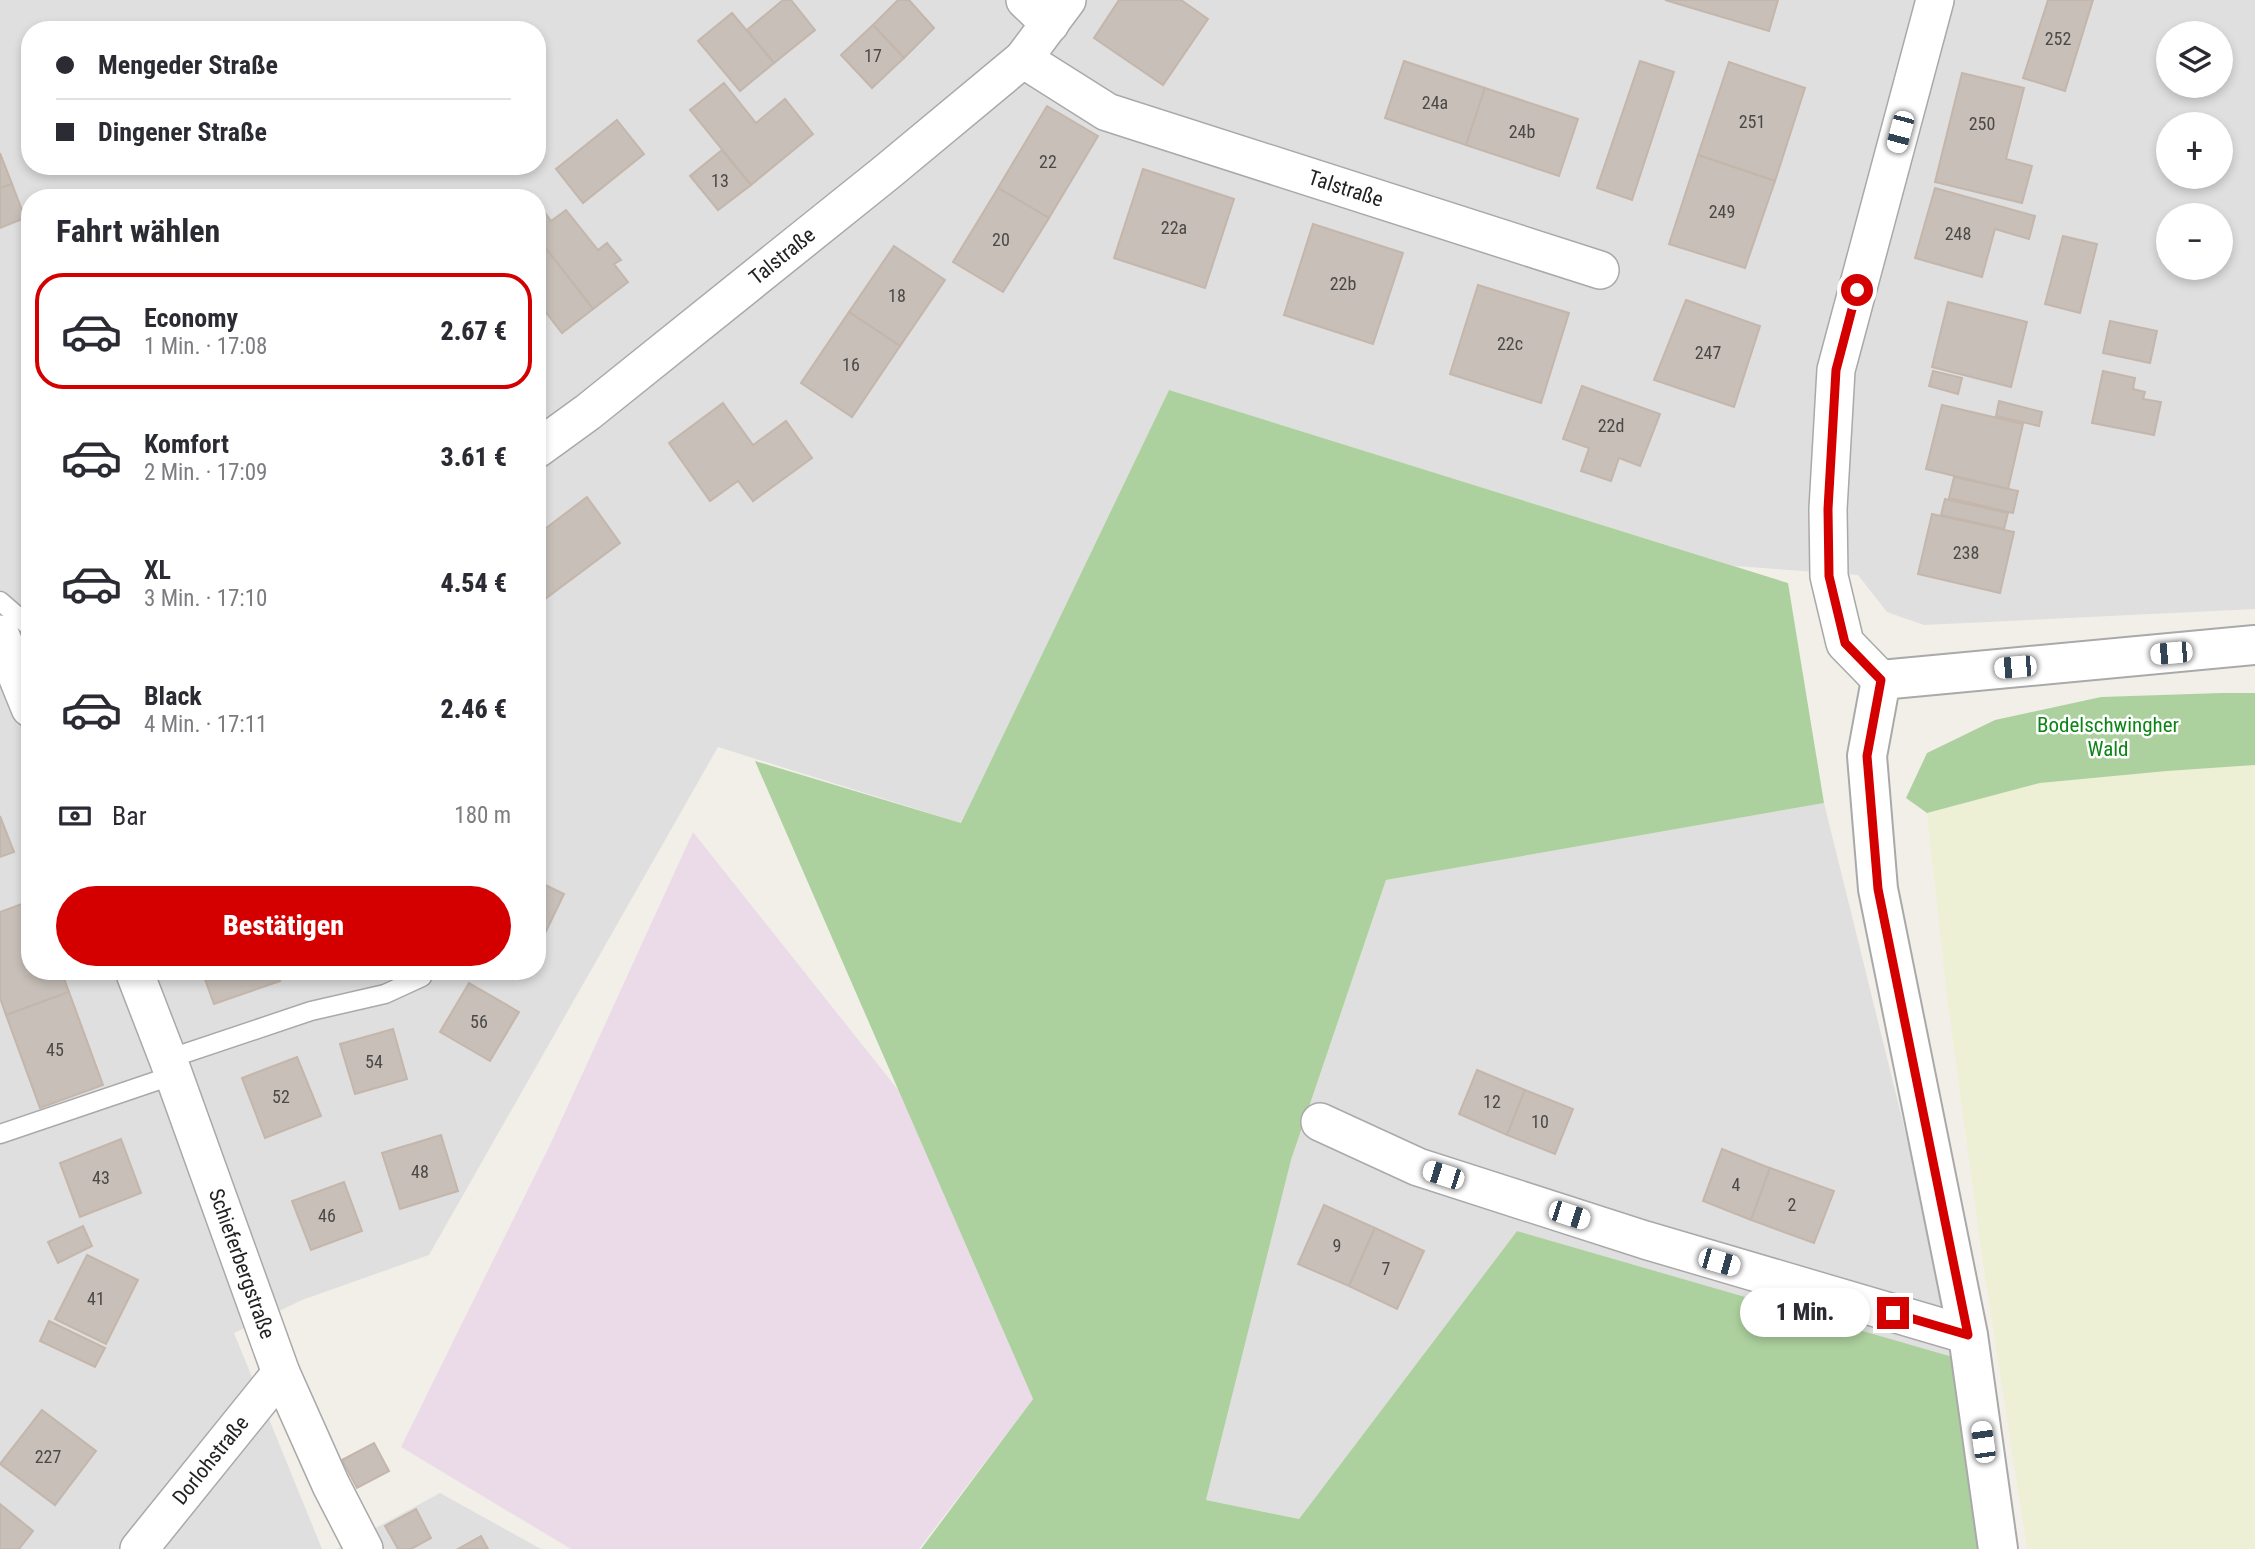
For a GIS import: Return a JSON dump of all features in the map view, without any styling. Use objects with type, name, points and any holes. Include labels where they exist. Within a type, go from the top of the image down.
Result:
[{"type":"street","points":[[1881,680],[1845,643],[1829,576],[1828,509],[1836,370],[1935,0]]},
{"type":"street","name":"Talstraße","points":[[546,442],[887,172],[1023,59],[1047,8]]},
{"type":"street","name":"Talstraße","points":[[1023,59],[1107,112],[1600,270]]},
{"type":"street","points":[[0,634],[17,694]]},
{"type":"street","points":[[1881,680],[2255,645]]},
{"type":"street","points":[[1881,680],[1867,756],[1878,889],[1968,1335],[1998,1549]]},
{"type":"street","name":"Schieferbergstraße","points":[[137,980],[281,1373],[331,1485],[364,1549]]},
{"type":"street","points":[[1320,1122],[1431,1171],[1645,1240],[1968,1335]]},
{"type":"street","name":"Dorlohstraße","points":[[139,1549],[281,1373]]},
{"type":"lane","points":[[0,601],[21,620]]},
{"type":"lane","points":[[0,1134],[311,1011],[385,994],[415,980]]},
{"type":"shaded area","points":[[0,0],[2255,0],[2255,609],[1924,625],[1887,612],[1858,575],[1734,566],[1169,390],[961,823],[718,747],[429,1255],[302,1300],[234,1333],[322,1549],[0,1549]]},
{"type":"shaded area","points":[[1824,803],[1913,1163],[1953,1357],[1517,1231],[1299,1519],[1206,1500],[1291,1160],[1386,880]]},
{"type":"shaded area","points":[[693,832],[899,1091],[1033,1399],[919,1549],[571,1549],[401,1447],[549,1147]]},
{"type":"shaded area","points":[[440,1493],[541,1549],[337,1549]]},
{"type":"green space","points":[[1169,390],[1788,583],[1824,803],[1386,880],[1291,1160],[1206,1500],[1299,1519],[1517,1231],[1953,1357],[1982,1549],[921,1549],[1033,1399],[755,761],[961,823]]},
{"type":"green space","name":"Bodelschwingher Wald","points":[[2255,693],[2255,765],[2040,783],[1927,813],[1906,798],[1927,753],[1995,720],[2101,697]]},
{"type":"green space","points":[[2255,765],[2255,1549],[2027,1549],[1983,1263],[1947,995],[1927,813],[2040,783]]},
{"type":"building","points":[[783,0],[791,0],[815,30],[774,63],[747,30]]},
{"type":"building","points":[[898,0],[909,0],[934,28],[904,58],[873,25]]},
{"type":"building","points":[[1119,0],[1181,0],[1208,19],[1163,85],[1094,38]]},
{"type":"building","points":[[1665,0],[1778,0],[1769,31]]},
{"type":"building","points":[[2048,0],[2093,0],[2065,91],[2023,78]]},
{"type":"building","points":[[732,13],[774,63],[740,91],[698,41]]},
{"type":"building","points":[[873,25],[904,58],[872,88],[841,55]]},
{"type":"building","points":[[1404,61],[1485,88],[1466,145],[1385,118]]},
{"type":"building","points":[[1640,61],[1674,72],[1632,200],[1597,188]]},
{"type":"building","points":[[1729,62],[1805,88],[1775,181],[1698,155]]},
{"type":"building","points":[[1962,73],[2024,88],[2006,159],[2032,166],[2022,203],[1935,182]]},
{"type":"building","points":[[724,83],[756,123],[785,99],[813,134],[751,185],[690,110]]},
{"type":"building","points":[[1485,88],[1578,119],[1559,176],[1466,145]]},
{"type":"building","points":[[1047,106],[1098,136],[1049,218],[998,188]]},
{"type":"building","points":[[617,120],[644,154],[583,203],[556,169]]},
{"type":"building","points":[[722,150],[751,185],[718,210],[690,176]]},
{"type":"building","points":[[0,153],[12,184],[0,188]]},
{"type":"building","points":[[1698,155],[1775,181],[1745,268],[1669,244]]},
{"type":"building","points":[[1143,169],[1234,199],[1205,288],[1114,258]]},
{"type":"building","points":[[12,184],[21,208],[21,220],[0,228],[0,188]]},
{"type":"building","points":[[998,188],[1049,218],[1003,292],[953,262]]},
{"type":"building","points":[[1935,188],[2035,216],[2029,239],[1995,229],[1982,277],[1915,258]]},
{"type":"building","points":[[566,210],[598,250],[607,243],[621,260],[614,264],[628,282],[593,309],[546,249],[546,214],[551,221]]},
{"type":"building","points":[[1313,224],[1403,253],[1373,344],[1284,315]]},
{"type":"building","points":[[2063,236],[2097,244],[2080,313],[2045,304]]},
{"type":"building","points":[[894,246],[945,280],[900,346],[849,312]]},
{"type":"building","points":[[546,249],[593,309],[562,333],[546,313]]},
{"type":"building","points":[[1478,285],[1569,313],[1541,403],[1450,374]]},
{"type":"building","points":[[1686,300],[1760,326],[1734,407],[1654,380]]},
{"type":"building","points":[[1948,302],[2027,322],[2011,387],[1932,367]]},
{"type":"building","points":[[849,312],[900,346],[852,417],[801,383]]},
{"type":"building","points":[[2110,321],[2157,331],[2150,363],[2103,353]]},
{"type":"building","points":[[1933,371],[1962,378],[1958,394],[1929,386]]},
{"type":"building","points":[[2103,371],[2135,378],[2133,389],[2145,392],[2143,399],[2161,402],[2154,435],[2092,423]]},
{"type":"building","points":[[1582,386],[1660,414],[1640,466],[1619,458],[1611,481],[1581,471],[1589,448],[1563,439]]},
{"type":"building","points":[[1999,401],[2042,412],[2039,426],[1996,416]]},
{"type":"building","points":[[723,403],[753,445],[786,421],[812,458],[753,501],[738,481],[710,501],[669,443]]},
{"type":"building","points":[[1942,405],[2023,424],[2008,489],[1926,469]]},
{"type":"building","points":[[1954,477],[2018,491],[2013,513],[1949,498]]},
{"type":"building","points":[[587,497],[620,543],[546,598],[546,528]]},
{"type":"building","points":[[1945,499],[2008,513],[2004,529],[1941,515]]},
{"type":"building","points":[[1932,514],[2014,532],[2000,593],[1918,574]]},
{"type":"building","points":[[0,816],[14,852],[0,857]]},
{"type":"building","points":[[546,885],[564,894],[546,931]]},
{"type":"building","points":[[21,904],[21,980],[64,980],[69,992],[6,1015],[0,998],[0,912]]},
{"type":"building","points":[[205,980],[280,980],[280,981],[214,1004]]},
{"type":"building","points":[[469,983],[519,1012],[490,1061],[440,1032]]},
{"type":"building","points":[[69,992],[103,1085],[40,1108],[6,1015]]},
{"type":"building","points":[[393,1029],[407,1079],[355,1094],[340,1044]]},
{"type":"building","points":[[297,1057],[321,1116],[265,1138],[242,1078]]},
{"type":"building","points":[[1477,1070],[1525,1090],[1507,1135],[1459,1114]]},
{"type":"building","points":[[1525,1090],[1573,1109],[1555,1154],[1507,1135]]},
{"type":"building","points":[[441,1135],[458,1191],[400,1209],[382,1153]]},
{"type":"building","points":[[121,1139],[141,1193],[80,1217],[60,1163]]},
{"type":"building","points":[[1722,1149],[1770,1168],[1751,1220],[1703,1201]]},
{"type":"building","points":[[1770,1168],[1834,1191],[1814,1243],[1751,1220]]},
{"type":"building","points":[[344,1182],[362,1231],[311,1250],[292,1201]]},
{"type":"building","points":[[1324,1205],[1375,1228],[1349,1286],[1298,1264]]},
{"type":"building","points":[[83,1226],[92,1246],[58,1263],[48,1242]]},
{"type":"building","points":[[1375,1228],[1424,1251],[1397,1309],[1349,1286]]},
{"type":"building","points":[[87,1255],[138,1280],[106,1344],[55,1319]]},
{"type":"building","points":[[49,1321],[105,1348],[95,1367],[40,1341]]},
{"type":"building","points":[[42,1410],[96,1451],[55,1505],[0,1464]]},
{"type":"building","points":[[374,1443],[389,1471],[357,1488],[342,1460]]},
{"type":"building","points":[[0,1504],[33,1531],[19,1549],[0,1549]]},
{"type":"building","points":[[416,1509],[431,1538],[411,1549],[398,1549],[385,1526]]},
{"type":"building","points":[[481,1536],[488,1549],[458,1549]]},
{"type":"route","points":[[1857,290],[1836,370],[1828,509],[1829,576],[1845,643],[1881,680],[1867,756],[1878,889],[1968,1335],[1893,1313]]}]
